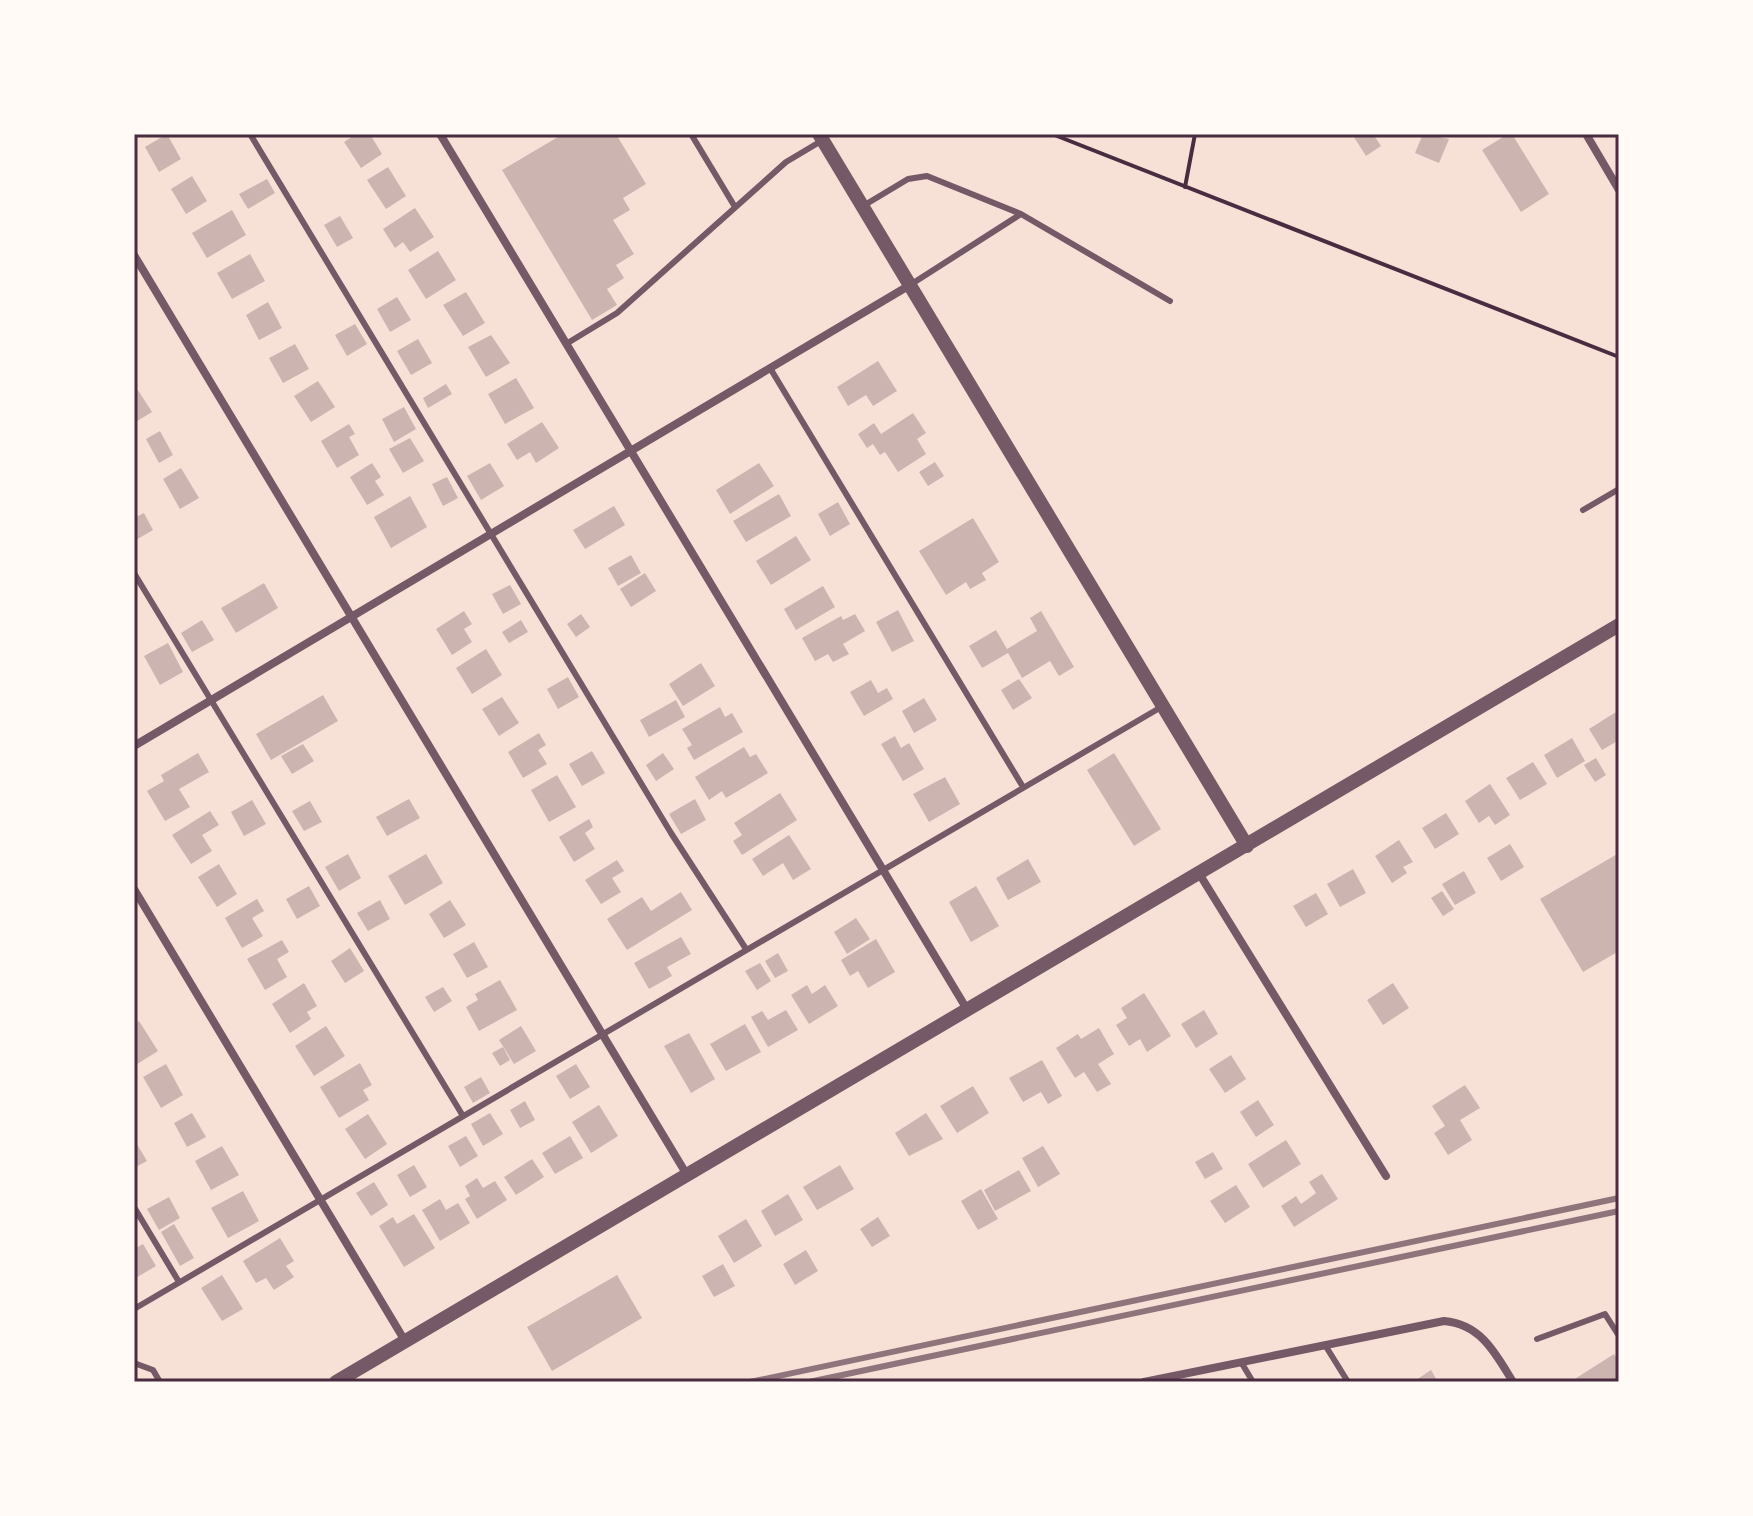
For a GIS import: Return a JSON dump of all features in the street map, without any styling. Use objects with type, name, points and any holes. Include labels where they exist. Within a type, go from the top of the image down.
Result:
[{"type":"street","points":[[440,134],[968,1012]]},
{"type":"street","points":[[1586,134],[1619,190]]},
{"type":"street","points":[[821,137],[1247,846]]},
{"type":"street","points":[[134,255],[687,1175]]},
{"type":"street","points":[[134,746],[910,285]]},
{"type":"street","points":[[336,1382],[968,1012],[1619,625]]},
{"type":"street","points":[[1200,875],[1386,1176]]},
{"type":"street","points":[[134,889],[405,1341]]},
{"type":"street","points":[[1144,1382],[1436,1322],[1452,1322],[1470,1329],[1486,1341],[1513,1382]]},
{"type":"lane","points":[[250,134],[671,833],[746,949]]},
{"type":"lane","points":[[691,134],[735,207]]},
{"type":"lane","points":[[566,344],[617,313],[786,162],[821,137]]},
{"type":"lane","points":[[862,206],[908,179],[927,176],[1021,214],[1170,301]]},
{"type":"lane","points":[[910,285],[1021,214]]},
{"type":"lane","points":[[770,368],[1023,787]]},
{"type":"lane","points":[[1583,510],[1619,489]]},
{"type":"lane","points":[[134,573],[463,1116]]},
{"type":"lane","points":[[134,1309],[1163,706]]},
{"type":"lane","points":[[134,1207],[179,1282]]},
{"type":"lane","points":[[1537,1339],[1605,1314],[1619,1336]]},
{"type":"lane","points":[[1325,1345],[1348,1382]]},
{"type":"lane","points":[[1241,1362],[1253,1382]]},
{"type":"lane","points":[[134,1363],[153,1370],[160,1382]]},
{"type":"path","points":[[1052,134],[1619,357]]},
{"type":"path","points":[[1185,187],[1195,134]]},
{"type":"building","points":[[167,134],[181,159],[159,172],[145,147]]},
{"type":"building","points":[[356,134],[370,134],[382,154],[361,168],[344,142]]},
{"type":"building","points":[[563,134],[616,134],[646,184],[623,198],[630,210],[613,220],[634,254],[616,265],[624,278],[607,289],[617,305],[592,320],[502,170]]},
{"type":"building","points":[[1352,134],[1373,134],[1381,146],[1366,156]]},
{"type":"building","points":[[1423,134],[1449,139],[1439,163],[1415,153]]},
{"type":"building","points":[[1512,134],[1549,194],[1521,212],[1482,150]]},
{"type":"building","points":[[388,167],[406,196],[386,209],[367,180]]},
{"type":"building","points":[[192,176],[207,201],[186,214],[171,189]]},
{"type":"building","points":[[267,179],[275,193],[248,209],[239,194]]},
{"type":"building","points":[[415,208],[434,237],[410,252],[403,242],[395,248],[383,229]]},
{"type":"building","points":[[232,210],[246,235],[207,258],[192,233]]},
{"type":"building","points":[[340,216],[353,238],[337,247],[324,225]]},
{"type":"building","points":[[438,251],[456,280],[426,299],[408,270]]},
{"type":"building","points":[[250,254],[265,281],[232,299],[217,273]]},
{"type":"building","points":[[466,292],[485,323],[463,336],[443,305]]},
{"type":"building","points":[[397,297],[411,320],[390,332],[377,309]]},
{"type":"building","points":[[268,302],[282,328],[259,340],[246,315]]},
{"type":"building","points":[[355,324],[367,344],[347,356],[335,335]]},
{"type":"building","points":[[491,335],[510,363],[486,377],[468,347]]},
{"type":"building","points":[[418,339],[432,363],[411,375],[397,351]]},
{"type":"building","points":[[295,344],[309,369],[283,383],[269,358]]},
{"type":"building","points":[[878,361],[897,391],[873,406],[866,395],[848,406],[837,387]]},
{"type":"building","points":[[516,378],[534,408],[505,424],[488,394]]},
{"type":"building","points":[[318,381],[335,407],[311,422],[294,396]]},
{"type":"building","points":[[134,384],[152,412],[134,423]]},
{"type":"building","points":[[446,384],[452,394],[428,408],[423,398]]},
{"type":"building","points":[[404,407],[416,429],[394,442],[382,419]]},
{"type":"building","points":[[913,413],[926,433],[917,439],[926,454],[898,472],[885,452],[880,455],[873,444],[867,448],[858,434],[874,423],[881,434]]},
{"type":"building","points":[[542,422],[559,448],[536,463],[530,452],[517,460],[507,444]]},
{"type":"building","points":[[349,424],[355,434],[349,437],[359,455],[337,468],[321,441]]},
{"type":"building","points":[[160,431],[173,455],[159,463],[146,439]]},
{"type":"building","points":[[410,438],[424,461],[403,473],[389,449]]},
{"type":"building","points":[[935,462],[944,476],[928,486],[919,472]]},
{"type":"building","points":[[372,463],[381,477],[375,481],[384,495],[367,505],[350,477]]},
{"type":"building","points":[[490,463],[504,486],[481,500],[467,476]]},
{"type":"building","points":[[759,463],[774,486],[730,514],[716,490]]},
{"type":"building","points":[[181,468],[199,498],[180,509],[163,479]]},
{"type":"building","points":[[447,477],[458,498],[443,506],[432,484]]},
{"type":"building","points":[[779,494],[791,516],[746,542],[733,521]]},
{"type":"building","points":[[410,496],[427,527],[391,548],[374,517]]},
{"type":"building","points":[[838,502],[850,524],[830,536],[818,514]]},
{"type":"building","points":[[614,506],[625,525],[585,549],[573,530]]},
{"type":"building","points":[[144,513],[153,530],[134,541],[134,518]]},
{"type":"building","points":[[973,518],[999,562],[982,573],[986,580],[970,589],[966,582],[946,595],[919,551]]},
{"type":"building","points":[[796,536],[811,560],[771,585],[756,561]]},
{"type":"building","points":[[631,555],[641,573],[618,586],[608,568]]},
{"type":"building","points":[[645,573],[656,591],[631,607],[620,589]]},
{"type":"building","points":[[264,583],[278,608],[236,633],[221,608]]},
{"type":"building","points":[[510,585],[521,604],[503,614],[492,594]]},
{"type":"building","points":[[823,586],[835,607],[796,630],[784,609]]},
{"type":"building","points":[[898,610],[914,641],[892,652],[876,622]]},
{"type":"building","points":[[464,611],[472,624],[464,629],[472,642],[452,655],[436,629]]},
{"type":"building","points":[[1041,611],[1074,667],[1059,676],[1050,661],[1022,678],[1008,653],[982,668],[969,646],[996,630],[1007,649],[1037,631],[1030,618]]},
{"type":"building","points":[[581,614],[590,627],[576,637],[567,624]]},
{"type":"building","points":[[855,614],[865,631],[843,644],[849,654],[833,662],[828,654],[815,661],[802,638],[841,616],[843,620]]},
{"type":"building","points":[[202,620],[214,640],[192,652],[181,633]]},
{"type":"building","points":[[521,620],[528,632],[509,643],[502,632]]},
{"type":"building","points":[[168,643],[183,672],[160,685],[144,656]]},
{"type":"building","points":[[486,649],[502,675],[472,694],[456,668]]},
{"type":"building","points":[[701,663],[715,686],[683,706],[669,684]]},
{"type":"building","points":[[568,677],[579,697],[558,709],[547,689]]},
{"type":"building","points":[[1019,679],[1032,698],[1013,710],[1001,690]]},
{"type":"building","points":[[871,680],[878,693],[887,688],[893,699],[864,716],[850,692]]},
{"type":"building","points":[[323,695],[338,721],[271,760],[256,734]]},
{"type":"building","points":[[502,697],[519,723],[499,736],[482,709]]},
{"type":"building","points":[[924,698],[937,720],[914,733],[902,711]]},
{"type":"building","points":[[676,700],[685,717],[649,737],[640,720]]},
{"type":"building","points":[[720,707],[725,717],[732,713],[743,732],[694,760],[687,748],[692,745],[682,729]]},
{"type":"building","points":[[1616,712],[1619,740],[1602,750],[1589,729]]},
{"type":"building","points":[[539,733],[546,745],[538,750],[547,764],[523,778],[508,752]]},
{"type":"building","points":[[895,736],[901,748],[909,743],[924,769],[903,781],[881,744]]},
{"type":"building","points":[[1572,738],[1585,761],[1557,778],[1544,755]]},
{"type":"building","points":[[303,744],[314,761],[292,774],[281,756]]},
{"type":"building","points":[[744,747],[750,757],[756,754],[768,773],[726,798],[722,791],[709,800],[695,777]]},
{"type":"building","points":[[592,751],[605,773],[582,786],[569,764]]},
{"type":"building","points":[[198,753],[209,772],[179,789],[190,807],[165,821],[147,791],[164,781],[161,775]]},
{"type":"building","points":[[663,753],[674,769],[656,781],[646,765]]},
{"type":"building","points":[[1114,753],[1161,829],[1134,846],[1087,770]]},
{"type":"building","points":[[1596,758],[1606,775],[1595,782],[1584,765]]},
{"type":"building","points":[[1533,762],[1547,784],[1520,800],[1506,778]]},
{"type":"building","points":[[557,775],[576,807],[549,822],[531,790]]},
{"type":"building","points":[[945,777],[960,804],[929,822],[913,794]]},
{"type":"building","points":[[1490,784],[1510,815],[1495,825],[1489,816],[1479,823],[1465,801]]},
{"type":"building","points":[[780,793],[797,820],[742,855],[733,841],[742,835],[734,823]]},
{"type":"building","points":[[409,799],[420,818],[387,836],[376,817]]},
{"type":"building","points":[[695,799],[706,820],[681,834],[669,814]]},
{"type":"building","points":[[252,800],[266,824],[244,836],[231,812]]},
{"type":"building","points":[[310,801],[322,822],[304,831],[292,811]]},
{"type":"building","points":[[210,811],[219,825],[202,835],[212,851],[191,864],[172,835]]},
{"type":"building","points":[[1446,813],[1459,834],[1435,849],[1422,828]]},
{"type":"building","points":[[589,819],[593,827],[585,833],[595,849],[574,862],[559,837]]},
{"type":"building","points":[[789,835],[811,869],[793,880],[783,863],[763,876],[752,859]]},
{"type":"building","points":[[1399,840],[1413,862],[1403,867],[1407,873],[1392,883],[1375,856]]},
{"type":"building","points":[[1510,844],[1524,867],[1501,881],[1487,858]]},
{"type":"building","points":[[1619,853],[1619,951],[1583,972],[1540,899]]},
{"type":"building","points":[[348,854],[361,878],[339,891],[325,867]]},
{"type":"building","points":[[426,854],[443,883],[405,905],[388,876]]},
{"type":"building","points":[[1028,859],[1041,882],[1008,900],[996,878]]},
{"type":"building","points":[[617,860],[624,871],[612,878],[621,892],[601,904],[585,880]]},
{"type":"building","points":[[219,864],[237,894],[217,907],[198,877]]},
{"type":"building","points":[[1353,869],[1366,893],[1340,907],[1327,884]]},
{"type":"building","points":[[1464,871],[1476,893],[1455,905],[1442,884]]},
{"type":"building","points":[[309,886],[320,906],[297,919],[286,899]]},
{"type":"building","points":[[976,886],[999,926],[971,942],[949,902]]},
{"type":"building","points":[[1442,891],[1454,909],[1443,916],[1431,898]]},
{"type":"building","points":[[681,892],[692,910],[627,950],[607,919],[642,897],[651,911]]},
{"type":"building","points":[[1316,893],[1328,914],[1306,927],[1293,906]]},
{"type":"building","points":[[257,899],[264,911],[252,918],[263,936],[242,948],[225,918]]},
{"type":"building","points":[[380,900],[390,919],[368,931],[357,913]]},
{"type":"building","points":[[450,900],[466,925],[444,938],[429,914]]},
{"type":"building","points":[[856,918],[870,939],[847,954],[834,932]]},
{"type":"building","points":[[681,937],[691,954],[667,967],[672,976],[649,989],[634,963]]},
{"type":"building","points":[[876,939],[895,972],[868,988],[858,971],[850,976],[841,960]]},
{"type":"building","points":[[282,940],[289,952],[277,959],[287,977],[265,990],[247,959]]},
{"type":"building","points":[[474,942],[488,967],[467,978],[453,954]]},
{"type":"building","points":[[350,948],[364,971],[345,983],[331,961]]},
{"type":"building","points":[[778,953],[788,971],[775,978],[765,961]]},
{"type":"building","points":[[760,963],[771,981],[757,990],[745,971]]},
{"type":"building","points":[[500,980],[517,1010],[479,1031],[466,1007],[478,1000],[475,994]]},
{"type":"building","points":[[304,983],[317,1006],[307,1012],[311,1019],[290,1033],[272,1004]]},
{"type":"building","points":[[1393,983],[1409,1008],[1383,1025],[1367,1000]]},
{"type":"building","points":[[807,985],[812,994],[825,985],[838,1006],[809,1024],[791,995]]},
{"type":"building","points":[[443,987],[452,1001],[434,1012],[425,997]]},
{"type":"building","points":[[1144,993],[1171,1036],[1147,1052],[1140,1039],[1129,1046],[1116,1025],[1127,1018],[1121,1008]]},
{"type":"building","points":[[786,1010],[798,1030],[768,1047],[751,1017],[762,1011],[768,1020]]},
{"type":"building","points":[[1204,1010],[1218,1034],[1196,1048],[1181,1024]]},
{"type":"building","points":[[139,1021],[158,1051],[134,1066],[134,1024]]},
{"type":"building","points":[[745,1024],[761,1052],[726,1071],[710,1044]]},
{"type":"building","points":[[326,1026],[345,1056],[314,1076],[295,1046]]},
{"type":"building","points":[[521,1026],[536,1051],[514,1064],[499,1040]]},
{"type":"building","points":[[1099,1028],[1114,1054],[1098,1064],[1111,1084],[1097,1092],[1084,1072],[1075,1078],[1056,1048],[1078,1034],[1081,1039]]},
{"type":"building","points":[[689,1033],[715,1079],[691,1093],[664,1046]]},
{"type":"building","points":[[503,1047],[510,1060],[500,1066],[492,1053]]},
{"type":"building","points":[[1231,1055],[1246,1079],[1225,1093],[1209,1069]]},
{"type":"building","points":[[1042,1060],[1062,1096],[1048,1104],[1041,1092],[1023,1102],[1009,1078]]},
{"type":"building","points":[[360,1063],[372,1085],[363,1090],[369,1100],[339,1118],[320,1087]]},
{"type":"building","points":[[166,1064],[183,1095],[161,1108],[143,1077]]},
{"type":"building","points":[[576,1064],[590,1087],[570,1099],[556,1076]]},
{"type":"building","points":[[481,1077],[490,1093],[473,1103],[464,1087]]},
{"type":"building","points":[[1465,1085],[1480,1108],[1460,1120],[1472,1140],[1448,1155],[1434,1133],[1445,1126],[1432,1106]]},
{"type":"building","points":[[973,1086],[989,1113],[957,1133],[940,1106]]},
{"type":"building","points":[[1258,1100],[1274,1125],[1256,1137],[1240,1112]]},
{"type":"building","points":[[525,1101],[535,1120],[520,1128],[510,1110]]},
{"type":"building","points":[[599,1105],[618,1136],[591,1153],[572,1122]]},
{"type":"building","points":[[192,1113],[206,1137],[187,1147],[174,1123]]},
{"type":"building","points":[[490,1113],[503,1134],[483,1146],[471,1124]]},
{"type":"building","points":[[926,1113],[943,1139],[909,1156],[895,1133]]},
{"type":"building","points":[[368,1114],[387,1144],[365,1159],[345,1129]]},
{"type":"building","points":[[466,1136],[478,1156],[460,1167],[448,1146]]},
{"type":"building","points":[[570,1136],[583,1158],[555,1174],[542,1153]]},
{"type":"building","points":[[134,1139],[147,1161],[134,1168]]},
{"type":"building","points":[[1286,1140],[1301,1164],[1263,1188],[1248,1164]]},
{"type":"building","points":[[222,1146],[239,1175],[211,1190],[195,1161]]},
{"type":"building","points":[[1043,1146],[1060,1174],[1038,1187],[1022,1158]]},
{"type":"building","points":[[1213,1152],[1223,1169],[1205,1179],[1195,1162]]},
{"type":"building","points":[[532,1159],[544,1177],[516,1195],[504,1177]]},
{"type":"building","points":[[414,1165],[427,1187],[410,1197],[397,1175]]},
{"type":"building","points":[[840,1165],[854,1189],[817,1210],[803,1187]]},
{"type":"building","points":[[1019,1170],[1031,1191],[995,1211],[984,1190]]},
{"type":"building","points":[[1322,1174],[1338,1199],[1294,1227],[1281,1206],[1296,1196],[1301,1204],[1316,1193],[1309,1182]]},
{"type":"building","points":[[477,1178],[483,1188],[495,1181],[507,1200],[477,1219],[465,1199],[470,1196],[465,1186]]},
{"type":"building","points":[[374,1182],[388,1205],[371,1216],[356,1193]]},
{"type":"building","points":[[1236,1185],[1250,1207],[1225,1223],[1210,1201]]},
{"type":"building","points":[[981,1189],[998,1219],[978,1230],[961,1201]]},
{"type":"building","points":[[243,1191],[259,1221],[228,1238],[211,1208]]},
{"type":"building","points":[[788,1194],[803,1220],[775,1236],[761,1211]]},
{"type":"building","points":[[169,1197],[180,1218],[159,1230],[147,1209]]},
{"type":"building","points":[[440,1199],[446,1210],[458,1203],[470,1223],[440,1241],[422,1210]]},
{"type":"building","points":[[414,1214],[435,1248],[404,1267],[379,1226],[393,1217],[397,1224]]},
{"type":"building","points":[[878,1217],[890,1236],[872,1247],[860,1229]]},
{"type":"building","points":[[746,1219],[762,1246],[734,1263],[718,1236]]},
{"type":"building","points":[[174,1224],[194,1258],[180,1266],[161,1232]]},
{"type":"building","points":[[280,1238],[294,1261],[286,1266],[294,1277],[274,1290],[266,1278],[256,1283],[243,1261]]},
{"type":"building","points":[[143,1244],[156,1266],[134,1279],[134,1249]]},
{"type":"building","points":[[806,1250],[818,1271],[795,1285],[783,1264]]},
{"type":"building","points":[[723,1264],[735,1286],[714,1297],[702,1276]]},
{"type":"building","points":[[222,1275],[243,1309],[222,1321],[201,1288]]},
{"type":"building","points":[[617,1275],[642,1318],[552,1371],[527,1327]]},
{"type":"building","points":[[1614,1354],[1619,1362],[1619,1382],[1570,1382]]},
{"type":"building","points":[[1431,1370],[1438,1382],[1413,1382]]},
{"type":"railway","points":[[750,1382],[1619,1198]]},
{"type":"railway","points":[[809,1382],[1619,1211]]}]
